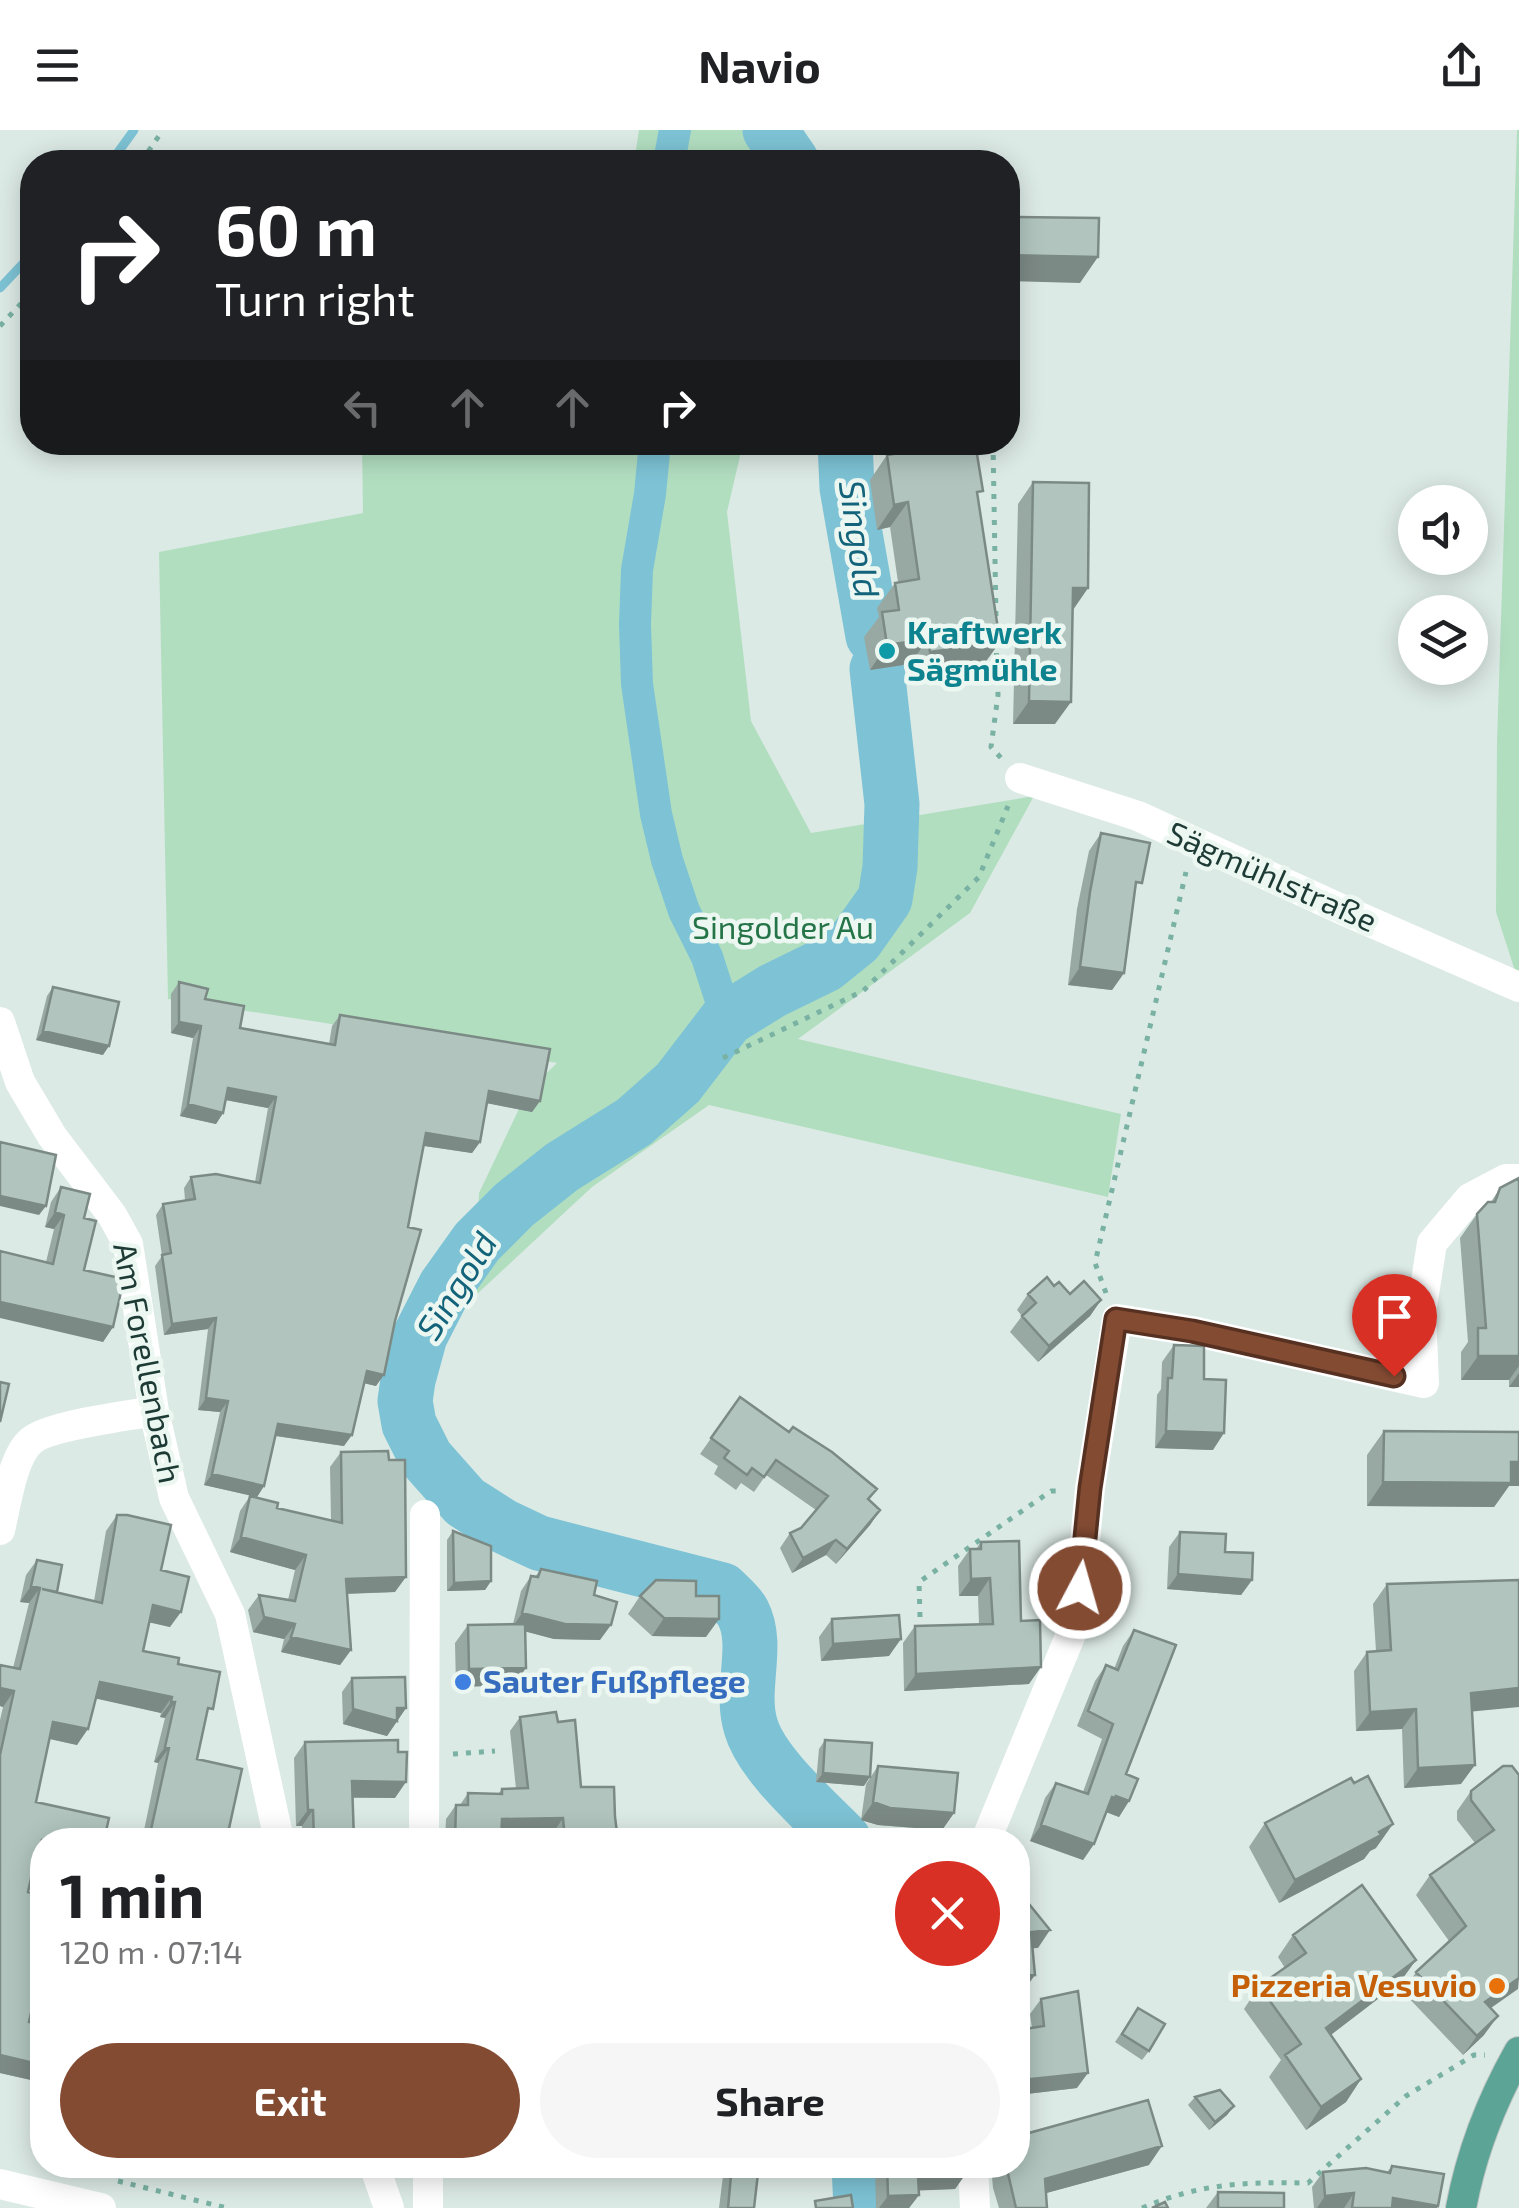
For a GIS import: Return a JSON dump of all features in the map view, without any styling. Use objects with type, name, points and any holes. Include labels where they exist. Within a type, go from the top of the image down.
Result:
[{"type":"main road","points":[[1461,2208],[1484,2127],[1518,2054]]},
{"type":"street","name":"Sägmühlstraße","points":[[1020,778],[1138,816],[1519,988]]},
{"type":"street","name":"Am Forellenbach","points":[[0,1022],[20,1082],[52,1136],[112,1215],[128,1244],[154,1412],[174,1498],[230,1614],[276,1828]]},
{"type":"street","points":[[991,1828],[1078,1617],[1090,1488],[1116,1319],[1192,1331],[1424,1383],[1421,1314],[1432,1243],[1470,1198],[1506,1180],[1519,1179]]},
{"type":"street","points":[[0,1530],[17,1462],[30,1440],[50,1431],[154,1412]]},
{"type":"street","points":[[424,1828],[426,1515]]},
{"type":"street","points":[[379,2178],[390,2208]]},
{"type":"street","points":[[428,2178],[428,2208]]},
{"type":"street","points":[[974,2178],[975,2208]]},
{"type":"street","points":[[0,2184],[101,2208]]},
{"type":"path","points":[[0,326],[20,305]]},
{"type":"path","points":[[723,1058],[863,991],[979,877],[1020,778],[990,747],[998,694],[992,455]]},
{"type":"path","points":[[1116,1319],[1094,1262],[1188,864]]},
{"type":"path","points":[[920,1616],[919,1582],[1052,1492],[1090,1488]]},
{"type":"path","points":[[424,1755],[495,1752]]},
{"type":"path","points":[[1142,2208],[1176,2194],[1246,2182],[1308,2183],[1406,2096],[1474,2054],[1518,2054]]},
{"type":"path","points":[[115,2180],[227,2208]]},
{"type":"green space","points":[[639,130],[778,130],[751,145],[752,150],[636,150]]},
{"type":"green space","points":[[1517,130],[1519,976],[1496,912],[1497,742]]},
{"type":"green space","name":"Singolder Au","points":[[362,455],[740,455],[727,512],[751,721],[811,833],[1034,796],[970,913],[798,1039],[1121,1114],[1108,1197],[709,1105],[592,1187],[475,1296],[479,1193],[527,1092],[557,1063],[168,999],[159,552],[363,513]]},
{"type":"building","points":[[1020,217],[1099,218],[1098,257],[1020,255]]},
{"type":"building","points":[[887,455],[977,455],[983,491],[977,492],[1000,642],[930,652],[928,639],[887,645],[882,612],[899,610],[895,583],[919,579],[908,502],[894,505]]},
{"type":"building","points":[[1033,482],[1089,483],[1088,588],[1073,588],[1071,702],[1029,701]]},
{"type":"building","points":[[1101,833],[1150,843],[1142,883],[1136,882],[1124,973],[1080,967]]},
{"type":"building","points":[[179,982],[208,989],[205,999],[244,1006],[240,1028],[335,1045],[340,1015],[550,1049],[540,1101],[489,1091],[480,1142],[426,1133],[408,1227],[421,1230],[384,1375],[367,1371],[352,1435],[278,1424],[264,1486],[212,1474],[228,1401],[206,1398],[216,1318],[172,1324],[162,1255],[171,1253],[163,1204],[195,1199],[191,1177],[216,1174],[260,1183],[276,1097],[228,1088],[223,1113],[188,1104],[201,1026],[179,1022]]},
{"type":"building","points":[[53,987],[119,1002],[109,1046],[43,1031]]},
{"type":"building","points":[[0,1142],[56,1155],[46,1206],[0,1196]]},
{"type":"building","points":[[1519,1178],[1519,1356],[1478,1356],[1478,1328],[1486,1328],[1477,1214],[1488,1202],[1495,1202],[1500,1188]]},
{"type":"building","points":[[61,1187],[90,1194],[84,1218],[96,1221],[84,1270],[124,1279],[113,1327],[0,1302],[0,1251],[53,1264],[64,1215],[55,1212]]},
{"type":"building","points":[[1047,1277],[1054,1286],[1059,1282],[1070,1294],[1084,1281],[1101,1300],[1049,1346],[1022,1316],[1036,1303],[1028,1294]]},
{"type":"building","points":[[1174,1345],[1204,1346],[1204,1379],[1226,1380],[1224,1433],[1166,1431]]},
{"type":"building","points":[[0,1382],[9,1384],[0,1422]]},
{"type":"building","points":[[740,1397],[789,1432],[793,1427],[832,1452],[877,1489],[868,1499],[880,1510],[847,1549],[836,1540],[803,1558],[790,1533],[801,1528],[828,1496],[776,1460],[764,1477],[752,1468],[747,1475],[724,1458],[729,1451],[711,1438]]},
{"type":"building","points":[[1384,1431],[1519,1432],[1519,1462],[1511,1462],[1511,1483],[1383,1482]]},
{"type":"building","points":[[388,1451],[389,1460],[405,1460],[406,1577],[346,1579],[351,1650],[291,1637],[295,1624],[264,1617],[259,1595],[295,1601],[306,1555],[241,1537],[250,1496],[278,1503],[277,1508],[342,1523],[341,1452]]},
{"type":"building","points":[[117,1515],[171,1525],[161,1570],[189,1577],[181,1612],[153,1605],[143,1651],[179,1658],[178,1664],[220,1672],[197,1759],[242,1769],[229,1828],[151,1828],[169,1748],[165,1747],[175,1702],[171,1702],[172,1697],[100,1682],[88,1729],[53,1722],[36,1802],[109,1818],[107,1828],[30,1828],[30,2062],[0,2055],[0,1755],[14,1691],[0,1688],[0,1665],[20,1669],[40,1588],[31,1586],[37,1560],[62,1565],[57,1592],[42,1589],[102,1603]]},
{"type":"building","points":[[453,1531],[491,1546],[491,1581],[454,1583]]},
{"type":"building","points":[[1180,1532],[1226,1534],[1225,1552],[1253,1553],[1252,1580],[1178,1574]]},
{"type":"building","points":[[1019,1541],[1021,1621],[1040,1620],[1041,1667],[916,1674],[915,1626],[993,1624],[990,1578],[971,1579],[970,1549],[981,1549],[981,1542]]},
{"type":"building","points":[[541,1569],[597,1581],[594,1595],[617,1602],[611,1625],[565,1624],[522,1613],[531,1576],[538,1577]]},
{"type":"building","points":[[656,1580],[696,1581],[696,1596],[719,1596],[719,1619],[664,1618],[640,1596]]},
{"type":"building","points":[[1519,1580],[1519,1688],[1471,1693],[1475,1765],[1418,1768],[1416,1709],[1370,1712],[1367,1652],[1391,1650],[1387,1584]]},
{"type":"building","points":[[899,1615],[901,1639],[833,1644],[832,1619]]},
{"type":"building","points":[[525,1624],[526,1668],[469,1669],[468,1625]]},
{"type":"building","points":[[1134,1630],[1176,1645],[1126,1774],[1138,1779],[1129,1801],[1112,1797],[1094,1844],[1041,1825],[1056,1783],[1088,1794],[1113,1724],[1088,1711],[1106,1665],[1118,1670]]},
{"type":"building","points":[[405,1677],[406,1708],[397,1708],[397,1721],[353,1709],[352,1678]]},
{"type":"building","points":[[556,1712],[558,1722],[575,1720],[581,1787],[614,1787],[616,1828],[564,1828],[563,1818],[502,1819],[502,1828],[455,1828],[456,1805],[468,1805],[468,1793],[502,1794],[502,1789],[528,1788],[520,1717]]},
{"type":"building","points":[[398,1740],[398,1752],[407,1752],[406,1782],[352,1781],[354,1828],[314,1828],[313,1810],[308,1810],[305,1742]]},
{"type":"building","points":[[825,1740],[872,1743],[870,1777],[823,1773]]},
{"type":"building","points":[[878,1766],[958,1773],[954,1813],[890,1808],[873,1802]]},
{"type":"building","points":[[1503,1766],[1512,1766],[1519,1775],[1519,1978],[1485,2002],[1498,2016],[1477,2036],[1416,1972],[1466,1926],[1430,1875],[1494,1830],[1471,1800],[1471,1791]]},
{"type":"building","points":[[1368,1776],[1393,1824],[1379,1832],[1381,1835],[1295,1880],[1265,1823],[1351,1778],[1354,1783]]},
{"type":"building","points":[[1362,1885],[1416,1960],[1326,2028],[1361,2079],[1321,2107],[1285,2055],[1301,2044],[1259,1986],[1306,1953],[1293,1935]]},
{"type":"building","points":[[1030,1905],[1050,1930],[1031,1932],[1035,1975],[1030,1975]]},
{"type":"building","points":[[1078,1991],[1088,2073],[1030,2079],[1030,2028],[1044,2026],[1041,1999]]},
{"type":"building","points":[[1138,2008],[1165,2024],[1149,2051],[1122,2034]]},
{"type":"building","points":[[1220,2090],[1234,2106],[1215,2122],[1195,2097]]},
{"type":"building","points":[[1148,2100],[1162,2146],[1045,2179],[1047,2208],[1016,2208],[1009,2178],[1030,2178],[1030,2133]]},
{"type":"building","points":[[1392,2166],[1444,2174],[1438,2206],[1393,2198],[1392,2208],[1352,2208],[1354,2193],[1325,2196],[1323,2172],[1366,2168],[1390,2173]]},
{"type":"building","points":[[731,2178],[757,2178],[754,2208],[728,2208]]},
{"type":"building","points":[[887,2178],[918,2178],[919,2195],[888,2196]]},
{"type":"building","points":[[1218,2192],[1284,2193],[1284,2208],[1218,2208]]},
{"type":"building","points":[[851,2195],[853,2208],[816,2208],[815,2201]]},
{"type":"waterway","points":[[120,150],[134,130]]},
{"type":"waterway","points":[[671,150],[675,130]]},
{"type":"waterway","name":"Singold","points":[[770,130],[784,150]]},
{"type":"waterway","points":[[0,288],[20,267]]},
{"type":"waterway","points":[[654,455],[637,570],[637,684],[656,814],[667,860],[684,911],[707,957],[727,1019]]},
{"type":"waterway","name":"Singold","points":[[846,455],[847,488],[873,636]]},
{"type":"waterway","name":"Singold","points":[[832,1828],[792,1787],[757,1742],[748,1713],[748,1626],[734,1601],[722,1590],[539,1543],[501,1525],[465,1502],[426,1458],[409,1424],[405,1401],[420,1336],[445,1287],[477,1242],[514,1205],[562,1167],[634,1122],[678,1083],[727,1019],[825,965],[856,940],[885,899],[892,804],[877,669]]},
{"type":"waterway","name":"Singold","points":[[860,2178],[861,2208]]},
{"type":"place","name":"Kraftwerk Sägmühle","points":[[887,651]]},
{"type":"place","name":"Sauter Fußpflege","points":[[463,1682]]},
{"type":"place","name":"Pizzeria Vesuvio","points":[[1497,1986]]},
{"type":"route","points":[[1080,1588],[1090,1488],[1116,1319],[1192,1331],[1394,1376]]}]
